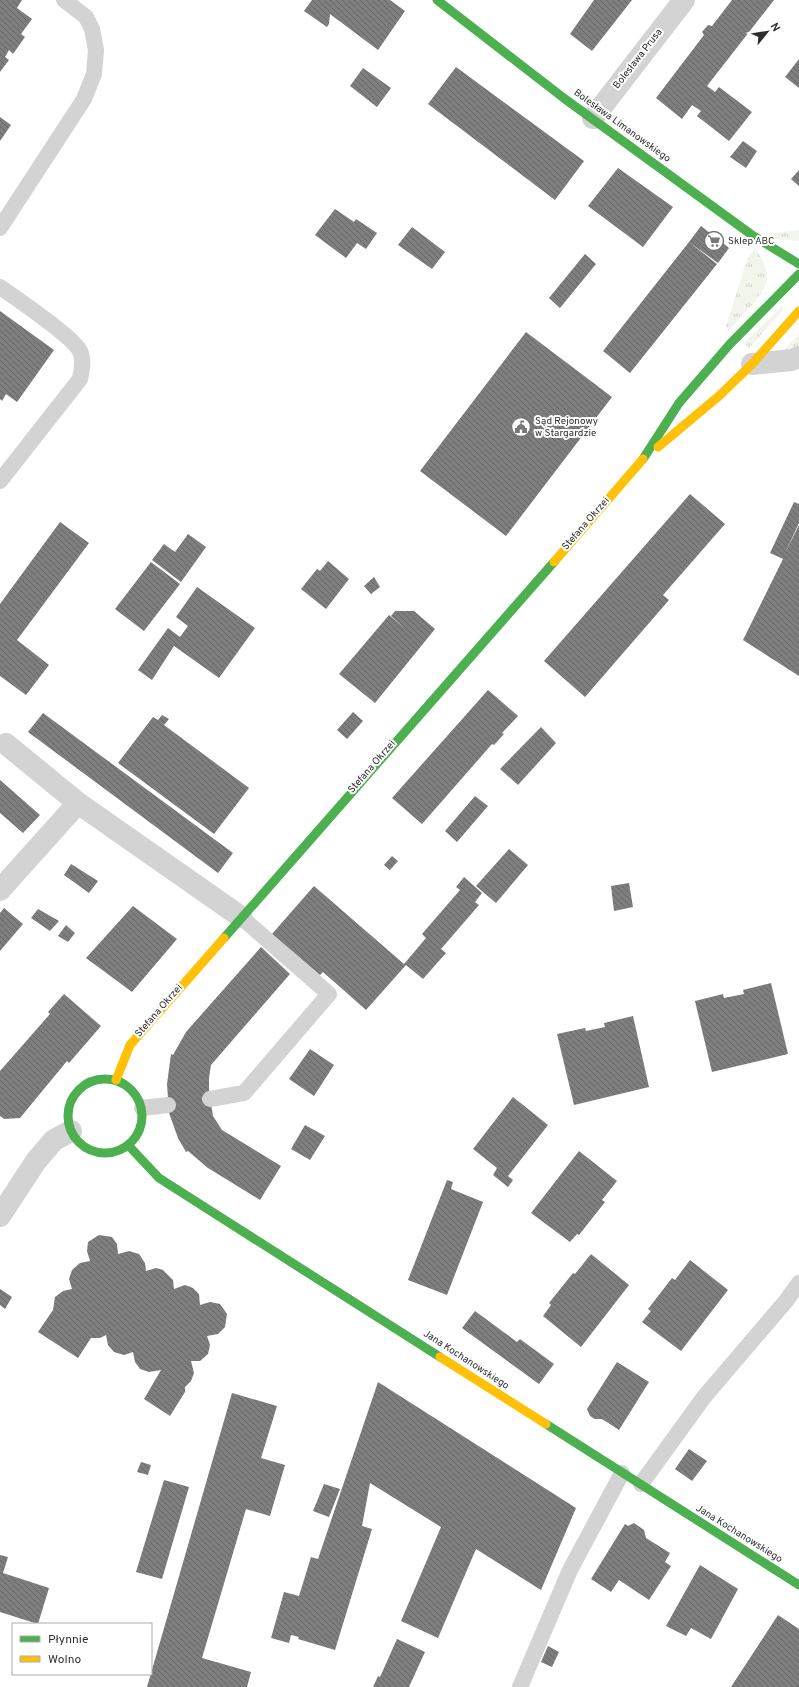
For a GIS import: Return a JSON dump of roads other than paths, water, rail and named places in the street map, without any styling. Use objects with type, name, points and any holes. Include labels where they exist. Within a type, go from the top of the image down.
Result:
[{"type":"street","name":"Bolesława Limanowskiego","points":[[437,0],[565,99],[752,235],[799,264]]},
{"type":"street","name":"Bolesława Prusa","points":[[592,118],[684,0]]},
{"type":"street","name":"Stefana Okrzei","points":[[641,462],[679,402],[730,344],[799,274]]},
{"type":"street","name":"Stefana Okrzei","points":[[116,1080],[130,1045],[641,462],[719,396],[752,364],[799,311]]},
{"type":"street","points":[[752,364],[792,360],[799,357]]},
{"type":"street","points":[[6,744],[78,803],[241,917]]},
{"type":"street","points":[[0,890],[78,803]]},
{"type":"street","points":[[99,1079],[116,1080],[128,1086],[137,1096],[142,1108],[140,1129],[135,1138],[128,1145],[116,1152],[102,1153],[89,1150],[78,1142],[71,1131],[67,1114],[72,1098],[84,1085],[99,1079]]},
{"type":"street","points":[[0,1216],[36,1161],[54,1140],[71,1131]]},
{"type":"street","name":"Jana Kochanowskiego","points":[[128,1145],[159,1178],[799,1585]]},
{"type":"lane","points":[[0,228],[84,99],[94,74],[96,50],[92,29],[86,17],[64,0]]},
{"type":"lane","points":[[0,287],[68,338],[80,351],[83,366],[80,379],[0,481]]},
{"type":"lane","points":[[210,1099],[244,1093],[329,994],[241,917]]},
{"type":"lane","points":[[142,1108],[168,1105]]},
{"type":"lane","points":[[641,1484],[704,1397],[799,1283]]},
{"type":"lane","points":[[520,1687],[570,1570],[622,1473]]},
{"type":"place","name":"Sklep ABC","points":[[714,241]]},
{"type":"place","name":"Sąd Rejonowy w Stargardzie","points":[[521,427]]}]
